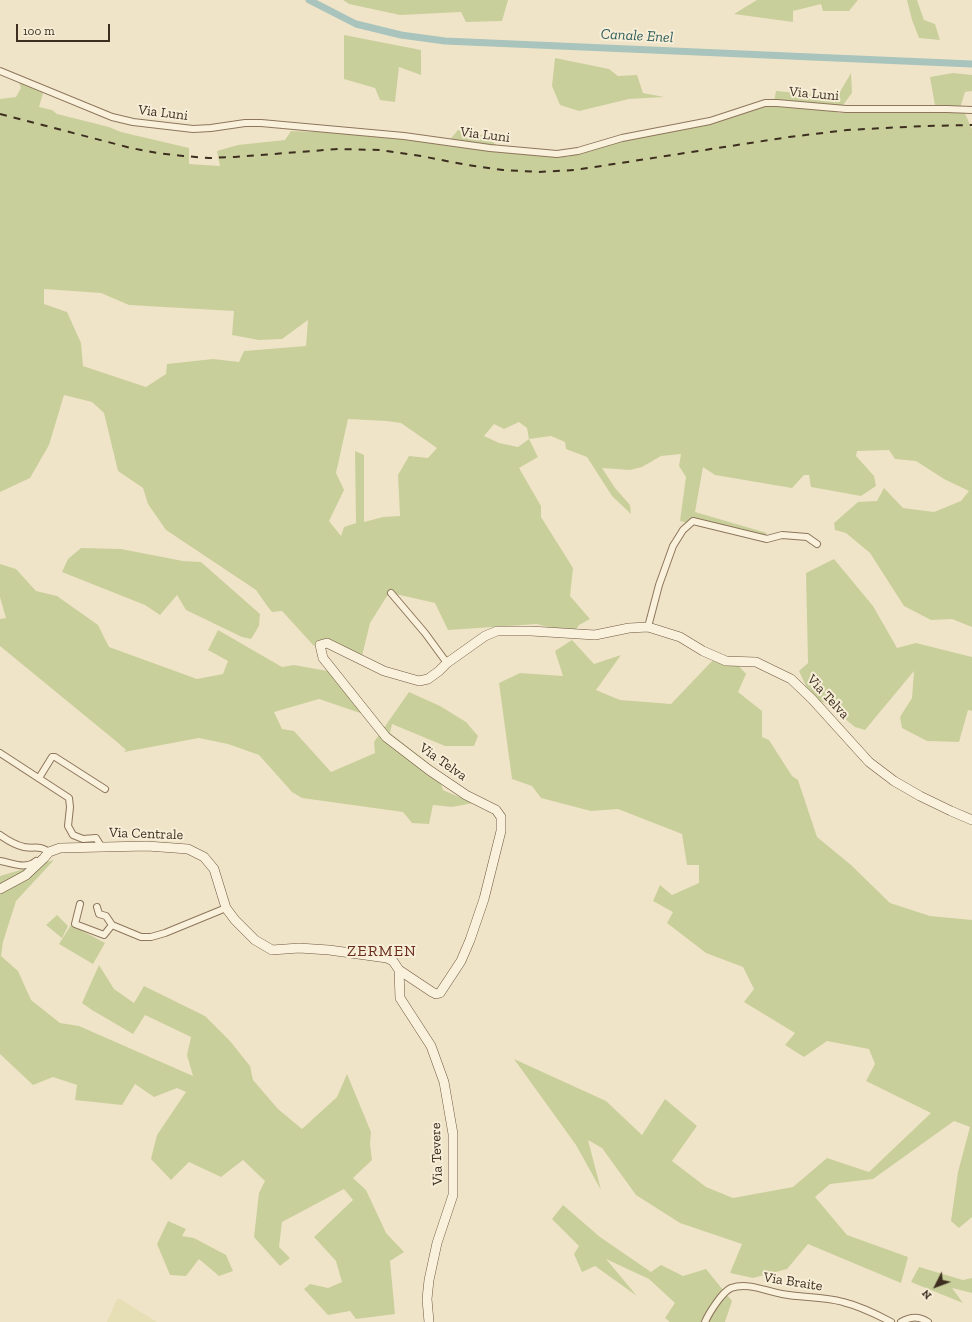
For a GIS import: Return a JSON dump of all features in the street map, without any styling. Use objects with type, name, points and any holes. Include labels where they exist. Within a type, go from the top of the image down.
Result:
[{"type":"street","name":"Via Luni","points":[[0,71],[112,117],[138,123],[193,129],[246,123],[261,123],[404,136],[490,148],[557,154],[578,151],[622,138],[710,121],[765,103],[846,109],[972,110]]},
{"type":"street","points":[[648,627],[673,546],[683,530],[693,521],[767,539],[782,535],[807,537],[817,544]]},
{"type":"street","points":[[391,593],[411,616],[447,663]]},
{"type":"street","name":"Via Telva","points":[[399,970],[436,994],[440,993],[458,966],[470,940],[484,899],[501,831],[501,817],[496,810],[466,795],[429,770],[386,737],[323,658],[320,645],[327,643],[384,671],[419,681],[428,679],[484,636],[498,631],[531,631],[595,635],[629,628],[648,627],[680,637],[703,651],[726,661],[756,662],[791,679],[812,698],[869,762],[894,781],[920,796],[972,820]]},
{"type":"street","points":[[0,753],[69,798],[70,807],[68,826],[73,835],[83,839],[96,838],[101,846]]},
{"type":"street","points":[[38,778],[52,757],[55,757],[105,789]]},
{"type":"street","name":"Via Centrale","points":[[0,835],[9,842],[23,847],[43,847],[47,855],[60,848],[101,846],[147,846],[188,849],[204,857],[214,869],[226,908],[235,920],[255,940],[272,950],[298,948],[329,950],[386,958],[393,961],[399,970]]},
{"type":"street","points":[[0,860],[24,866],[34,863],[41,856],[47,855]]},
{"type":"street","points":[[0,889],[26,875],[47,855]]},
{"type":"street","points":[[80,904],[75,924],[104,935],[112,925]]},
{"type":"street","points":[[96,907],[99,914],[106,916],[112,925],[141,937],[151,937],[165,933],[226,908]]},
{"type":"street","name":"Via Tevere","points":[[399,970],[400,998],[431,1046],[444,1082],[453,1134],[453,1195],[437,1243],[429,1280],[427,1299],[428,1322]]},
{"type":"street","name":"Via Braite","points":[[705,1322],[708,1314],[725,1292],[730,1289],[749,1287],[765,1289],[781,1294],[842,1301],[876,1314],[891,1322]]},
{"type":"street","points":[[901,1322],[914,1316],[928,1322]]},
{"type":"shaded area","points":[[117,1299],[120,1299],[157,1322],[107,1322]]},
{"type":"green space","points":[[343,0],[508,0],[502,21],[466,22],[461,12],[400,15],[349,4]]},
{"type":"green space","points":[[757,0],[858,0],[849,11],[823,11],[821,4],[793,11],[793,22],[734,14]]},
{"type":"green space","points":[[907,0],[917,0],[924,20],[935,24],[940,40],[919,38],[912,20]]},
{"type":"green space","points":[[344,35],[421,50],[421,75],[399,67],[395,102],[380,100],[375,88],[344,79]]},
{"type":"green space","points":[[555,58],[609,69],[618,76],[637,75],[643,93],[664,97],[629,99],[579,111],[560,105],[552,86]]},
{"type":"green space","points":[[851,73],[852,93],[837,113],[936,111],[930,77],[953,73],[972,75],[972,91],[965,92],[961,105],[972,129],[972,627],[952,619],[931,620],[904,606],[870,553],[846,533],[835,530],[834,523],[858,502],[877,501],[884,488],[903,508],[934,512],[961,501],[969,491],[944,479],[916,461],[895,459],[889,450],[857,451],[856,456],[874,476],[876,486],[861,496],[811,487],[809,475],[804,475],[792,488],[715,475],[703,467],[695,512],[767,533],[760,541],[680,521],[686,477],[679,466],[681,454],[661,456],[642,467],[630,470],[602,468],[615,488],[630,505],[631,514],[612,496],[587,457],[566,449],[565,442],[551,436],[529,439],[538,457],[519,468],[541,506],[541,517],[573,568],[570,596],[590,619],[579,625],[573,634],[537,624],[448,630],[435,603],[391,593],[387,596],[370,623],[362,656],[329,641],[314,646],[282,611],[272,612],[256,590],[166,530],[148,504],[143,488],[118,471],[104,413],[92,402],[64,395],[49,445],[30,478],[0,492],[0,99],[16,97],[21,88],[19,82],[43,93],[39,107],[52,110],[57,114],[109,127],[121,132],[189,148],[189,164],[220,166],[217,151],[238,145],[285,140],[291,131],[343,133],[448,142],[458,130],[486,136],[502,150],[567,157],[599,147],[762,107],[773,107],[776,91],[837,97]],"holes":[[[44,289],[101,293],[129,305],[234,311],[232,335],[259,340],[282,339],[308,320],[306,346],[244,351],[239,362],[213,359],[167,364],[166,374],[146,387],[83,366],[81,343],[67,312],[44,304]],[[348,419],[401,423],[437,448],[428,458],[409,456],[398,475],[400,516],[383,517],[364,522],[364,455],[355,451],[356,523],[344,527],[341,536],[329,521],[344,490],[336,473]],[[519,422],[527,428],[529,439],[518,447],[499,443],[484,436],[494,424],[504,429]]]},
{"type":"green space","points":[[81,548],[121,549],[183,561],[201,562],[260,614],[259,626],[251,639],[242,637],[186,610],[177,595],[160,615],[145,605],[62,572],[68,559]]},
{"type":"green space","points":[[834,559],[873,606],[897,648],[916,643],[972,657],[972,711],[968,710],[959,742],[927,741],[902,728],[900,717],[912,698],[914,671],[865,730],[855,727],[825,703],[812,699],[799,671],[808,663],[806,573]]},
{"type":"green space","points":[[0,564],[16,569],[36,591],[57,596],[98,625],[109,647],[197,679],[223,674],[228,661],[208,650],[218,630],[282,667],[294,665],[333,672],[369,716],[319,699],[274,712],[282,729],[294,731],[331,772],[375,753],[374,742],[409,692],[440,706],[466,722],[478,736],[474,746],[445,746],[392,724],[390,733],[436,769],[443,790],[473,803],[452,807],[433,805],[429,824],[412,823],[403,812],[302,798],[292,792],[259,755],[228,744],[199,738],[124,752],[126,750],[117,742],[0,646],[0,619],[6,618],[0,597]]},
{"type":"green space","points":[[572,640],[594,664],[621,655],[596,690],[620,700],[671,704],[714,659],[738,665],[746,674],[738,692],[762,711],[762,737],[769,740],[792,776],[798,780],[817,837],[851,865],[890,903],[930,916],[972,920],[972,1217],[959,1228],[951,1221],[958,1172],[970,1127],[954,1121],[873,1179],[830,1184],[815,1197],[847,1235],[908,1257],[901,1283],[808,1244],[787,1269],[753,1278],[730,1273],[742,1244],[680,1223],[636,1195],[602,1148],[588,1140],[601,1190],[576,1145],[514,1059],[606,1101],[642,1135],[665,1099],[697,1126],[672,1161],[706,1187],[733,1198],[793,1187],[827,1158],[869,1172],[931,1113],[866,1081],[875,1064],[869,1049],[827,1041],[804,1057],[785,1045],[795,1033],[744,1002],[754,989],[743,967],[706,953],[667,923],[673,912],[653,901],[660,885],[672,895],[699,883],[699,865],[687,865],[682,834],[618,809],[591,811],[541,798],[532,786],[512,779],[499,683],[520,673],[563,676],[555,651]]},
{"type":"green space","points":[[54,860],[16,901],[3,942],[1,956],[18,971],[31,1000],[60,1023],[79,1026],[193,1076],[187,1055],[191,1037],[145,1015],[133,1034],[82,1003],[99,965],[114,989],[134,1003],[144,986],[205,1016],[230,1041],[250,1066],[253,1080],[278,1109],[302,1129],[337,1097],[347,1074],[371,1132],[370,1144],[372,1160],[353,1178],[366,1190],[386,1233],[404,1252],[390,1261],[395,1314],[356,1319],[350,1311],[328,1315],[304,1289],[310,1284],[328,1288],[342,1282],[336,1261],[314,1237],[353,1200],[344,1189],[282,1222],[279,1247],[290,1258],[280,1266],[254,1237],[259,1193],[265,1181],[243,1160],[221,1177],[189,1162],[171,1180],[151,1159],[157,1135],[186,1092],[177,1088],[154,1097],[135,1084],[122,1105],[75,1100],[77,1085],[53,1077],[33,1085],[0,1054],[0,876]]},
{"type":"green space","points":[[57,915],[68,926],[62,938],[46,925]]},
{"type":"green space","points":[[71,925],[105,943],[93,964],[59,944]]},
{"type":"green space","points":[[563,1205],[600,1237],[651,1272],[661,1265],[683,1276],[706,1269],[732,1301],[725,1322],[670,1322],[665,1318],[675,1303],[649,1279],[606,1259],[637,1296],[595,1266],[582,1272],[574,1254],[579,1246],[552,1219]]},
{"type":"green space","points":[[168,1221],[186,1229],[182,1236],[194,1238],[226,1255],[233,1271],[219,1276],[199,1259],[186,1276],[170,1275],[157,1244]]},
{"type":"green space","points":[[919,1267],[963,1280],[972,1278],[972,1293],[952,1288],[963,1303],[911,1282]]},
{"type":"waterway","name":"Canale Enel","points":[[309,0],[356,24],[401,35],[445,41],[972,64]]},
{"type":"railway","points":[[0,114],[131,148],[183,156],[209,158],[338,149],[380,150],[503,170],[539,172],[575,170],[789,137],[847,130],[972,125]]},
{"type":"district","name":"ZERMEN","points":[[382,951]]}]
